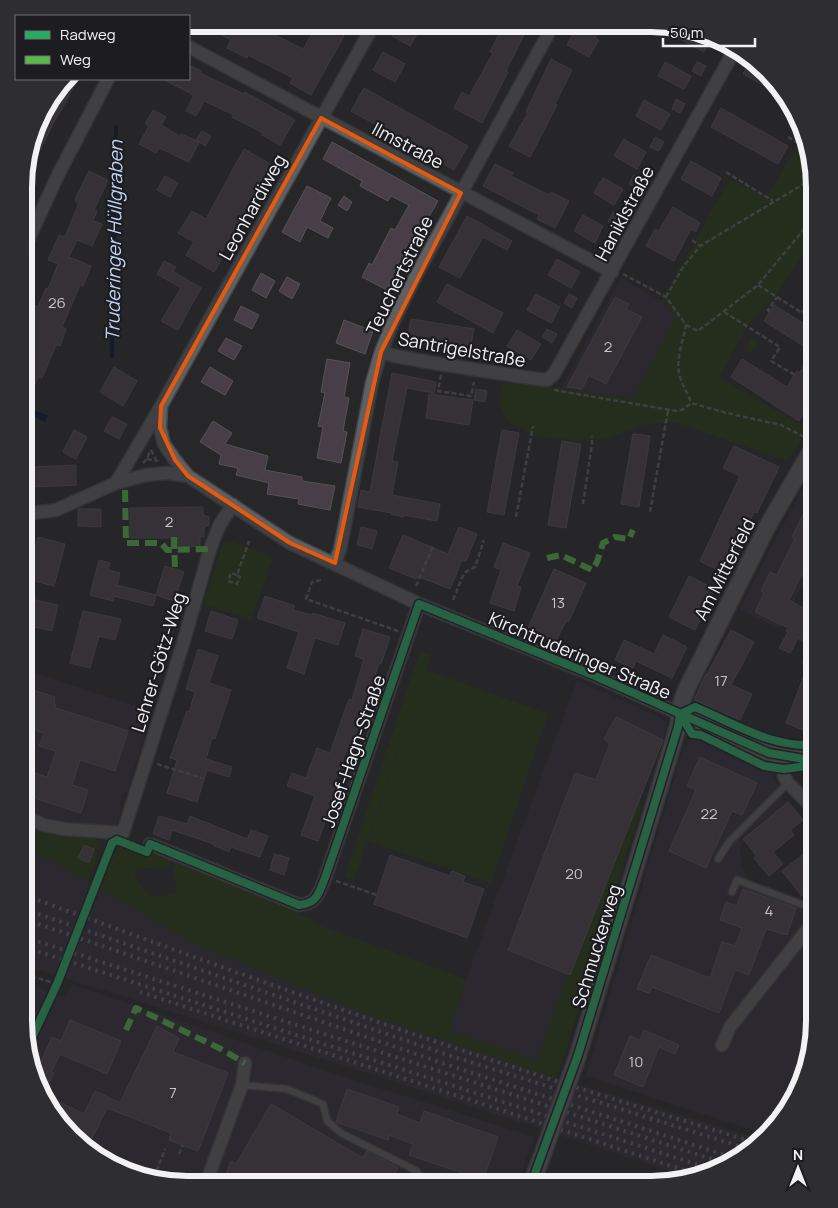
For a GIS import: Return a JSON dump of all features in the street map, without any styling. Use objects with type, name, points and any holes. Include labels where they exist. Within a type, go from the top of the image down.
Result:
[{"type":"street","name":"Teuchertstraße","points":[[335,563],[340,550],[372,383],[390,327],[549,32]]},
{"type":"street","name":"Leonhardiweg","points":[[116,483],[161,406],[369,33]]},
{"type":"street","name":"Ilmstraße","points":[[190,48],[612,272]]},
{"type":"street","name":"Haniklstraße","points":[[537,379],[547,380],[554,374],[612,272],[680,144],[732,55]]},
{"type":"street","points":[[32,232],[58,175],[107,80]]},
{"type":"street","name":"Santrigelstraße","points":[[381,352],[537,379]]},
{"type":"street","name":"Leonhardiweg","points":[[161,406],[160,428],[164,444],[188,476]]},
{"type":"street","name":"Am Mitterfeld","points":[[680,714],[686,688],[767,527],[806,456]]},
{"type":"street","points":[[32,513],[56,510],[116,483],[146,475],[167,473],[188,476]]},
{"type":"street","name":"Kirchtruderinger Straße","points":[[188,476],[233,505],[261,526],[290,543],[419,604],[593,674],[769,753],[784,757],[805,759]]},
{"type":"street","name":"Lehrer-Götz-Weg","points":[[32,820],[44,825],[64,829],[124,833],[184,644],[210,549],[220,524],[233,505]]},
{"type":"street","name":"Josef-Hagn-Straße","points":[[150,844],[299,905],[309,904],[317,898],[419,604]]},
{"type":"street","name":"Schmuckerweg","points":[[534,1176],[578,1056],[678,727],[680,714]]},
{"type":"street","points":[[784,757],[784,776],[788,783],[805,800]]},
{"type":"street","points":[[722,1045],[730,1027],[805,932]]},
{"type":"street","points":[[209,1176],[242,1085],[245,1063]]},
{"type":"lane","points":[[718,859],[729,842],[788,783]]},
{"type":"lane","points":[[732,892],[736,880],[805,906]]},
{"type":"lane","points":[[242,1085],[288,1089],[323,1104],[327,1121],[341,1133],[417,1171],[422,1176]]},
{"type":"lane","points":[[414,1176],[416,1172]]},
{"type":"path","points":[[788,137],[799,143]]},
{"type":"path","points":[[726,172],[773,201]]},
{"type":"path","points":[[666,297],[684,267],[700,246],[806,183]]},
{"type":"path","points":[[612,272],[621,273],[666,297],[686,325],[698,331],[758,285],[806,227]]},
{"type":"path","points":[[692,240],[700,246]]},
{"type":"path","points":[[758,285],[802,313],[804,310],[806,311]]},
{"type":"path","points":[[770,312],[768,310],[777,297]]},
{"type":"path","points":[[724,312],[780,348],[771,361],[795,375]]},
{"type":"path","points":[[686,325],[680,347],[678,366],[682,384],[691,403],[781,425],[806,440]]},
{"type":"path","points":[[441,371],[438,391],[471,396],[474,376]]},
{"type":"path","points":[[537,379],[544,387],[668,410],[684,409],[691,403]]},
{"type":"path","points":[[650,512],[668,410]]},
{"type":"path","points":[[516,517],[533,426]]},
{"type":"path","points":[[583,504],[592,436]]},
{"type":"path","points":[[151,448],[156,460]]},
{"type":"path","points":[[453,600],[464,573],[474,567],[484,540]]},
{"type":"path","points":[[236,576],[249,541]]},
{"type":"path","points":[[416,586],[433,546]]},
{"type":"path","points":[[231,574],[236,576],[240,577],[237,584],[228,581],[231,574]]},
{"type":"path","points":[[321,580],[312,582],[306,599],[409,634]]},
{"type":"path","points":[[803,663],[805,660]]},
{"type":"path","points":[[156,764],[202,778]]},
{"type":"path","points":[[325,878],[376,895]]},
{"type":"path","points":[[32,977],[57,984]]},
{"type":"path","points":[[179,1154],[183,1145]]},
{"type":"path","points":[[156,1172],[165,1149]]},
{"type":"highlighted area","points":[[321,118],[461,193],[381,352],[335,563],[290,543],[188,476],[175,460],[160,428],[161,406]]},
{"type":"shaded area","points":[[621,278],[668,305],[675,319],[633,399],[562,388]]},
{"type":"shaded area","points":[[806,482],[806,578],[780,628],[739,609]]},
{"type":"shaded area","points":[[32,673],[151,711],[127,792],[122,796],[119,806],[121,811],[115,828],[50,819],[32,811]]},
{"type":"shaded area","points":[[577,681],[659,717],[667,723],[663,740],[570,975],[568,975],[537,1060],[449,1031],[475,955]]},
{"type":"shaded area","points":[[690,738],[707,740],[770,769],[785,803],[741,838],[740,859],[744,872],[751,881],[805,902],[805,1031],[803,1051],[790,1089],[779,1107],[758,1132],[586,1076],[682,752]]},
{"type":"shaded area","points":[[32,853],[50,859],[197,945],[361,1012],[562,1080],[753,1137],[719,1160],[677,1173],[450,1099],[32,968]]},
{"type":"shaded area","points":[[71,984],[347,1078],[534,1137],[520,1176],[187,1176],[147,1170],[128,1164],[93,1144],[64,1115],[53,1098],[41,1071],[35,1051],[32,1021],[32,986],[65,997]]},
{"type":"green space","points":[[797,146],[800,148],[806,187],[806,248],[777,294],[749,323],[719,378],[806,427],[806,434],[787,461],[676,422],[646,424],[603,439],[578,441],[536,436],[508,421],[499,403],[502,383],[562,388],[633,399],[675,319],[668,305],[661,301],[730,179],[766,198]]},
{"type":"green space","points":[[751,337],[759,342],[751,354],[744,349]]},
{"type":"green space","points":[[230,541],[273,557],[251,619],[203,604],[222,546],[225,542]]},
{"type":"green space","points":[[420,652],[431,655],[426,670],[548,714],[491,883],[368,841],[425,672],[354,880],[345,878]]},
{"type":"green space","points":[[638,803],[642,804],[557,1079],[361,1012],[197,945],[100,889],[116,849],[122,845],[146,855],[156,854],[171,860],[168,868],[142,868],[134,871],[144,891],[148,894],[166,896],[175,894],[177,887],[173,868],[176,862],[314,920],[313,923],[466,979],[449,1031],[537,1060],[568,974],[570,975]]},
{"type":"green space","points":[[32,824],[82,834],[101,842],[88,882],[50,859],[32,853]]},
{"type":"water","points":[[35,410],[48,416],[45,422],[32,416]]},
{"type":"building","points":[[418,32],[410,46],[392,36],[394,33]]},
{"type":"building","points":[[499,32],[525,32],[482,123],[454,108],[462,92],[469,96],[493,53],[490,52]]},
{"type":"building","points":[[574,32],[599,32],[595,38],[599,40],[589,57],[567,45]]},
{"type":"building","points":[[218,33],[271,33],[303,49],[313,33],[344,33],[311,95],[290,83],[293,78],[248,55],[247,58],[227,48],[231,40]]},
{"type":"building","points":[[679,36],[709,44],[704,52],[678,38]]},
{"type":"building","points":[[383,52],[405,64],[395,82],[373,70]]},
{"type":"building","points":[[551,59],[572,70],[555,104],[557,105],[530,157],[509,146],[528,113],[526,112]]},
{"type":"building","points":[[665,62],[691,76],[684,89],[658,76]]},
{"type":"building","points":[[697,62],[706,66],[701,76],[692,71]]},
{"type":"building","points":[[190,66],[201,71],[200,73],[244,94],[245,92],[295,120],[280,145],[262,135],[263,133],[232,117],[234,115],[204,101],[196,116],[186,111],[194,95],[164,80],[190,80]]},
{"type":"building","points":[[747,66],[770,88],[743,74]]},
{"type":"building","points":[[77,80],[36,159],[44,128],[53,110],[71,85]]},
{"type":"building","points":[[364,88],[468,146],[454,170],[351,111]]},
{"type":"building","points":[[676,99],[685,104],[680,113],[672,109]]},
{"type":"building","points":[[644,100],[670,114],[661,130],[636,116]]},
{"type":"building","points":[[721,108],[788,146],[778,164],[711,127]]},
{"type":"building","points":[[153,110],[166,117],[161,125],[180,136],[181,134],[199,142],[189,162],[159,148],[156,153],[139,144],[149,126],[145,124]]},
{"type":"building","points":[[202,131],[211,136],[205,146],[196,140]]},
{"type":"building","points":[[655,137],[664,142],[659,151],[650,147]]},
{"type":"building","points":[[624,139],[646,152],[637,169],[614,156]]},
{"type":"building","points":[[332,142],[438,201],[387,290],[362,277],[369,263],[372,265],[391,228],[395,230],[409,205],[391,196],[388,201],[360,186],[362,181],[323,159]]},
{"type":"building","points":[[244,149],[270,164],[220,255],[223,256],[214,272],[186,255],[194,242],[178,233],[192,211],[206,219]]},
{"type":"building","points":[[691,161],[721,178],[712,196],[681,179]]},
{"type":"building","points":[[495,164],[513,173],[511,176],[549,195],[551,192],[569,201],[555,228],[537,219],[539,215],[483,186]]},
{"type":"building","points":[[89,171],[108,180],[94,210],[97,211],[93,221],[102,224],[92,246],[77,240],[69,257],[91,266],[83,286],[80,285],[62,327],[66,329],[60,346],[56,345],[42,378],[38,377],[32,391],[32,304],[38,307],[46,288],[48,289],[58,264],[48,260],[59,235],[65,237],[79,203],[75,201]]},
{"type":"building","points":[[634,175],[643,180],[638,189],[629,184]]},
{"type":"building","points":[[165,176],[178,183],[170,197],[157,190]]},
{"type":"building","points":[[603,178],[623,189],[614,205],[594,193]]},
{"type":"building","points":[[307,186],[331,198],[320,221],[333,228],[328,238],[307,227],[300,242],[282,232]]},
{"type":"building","points":[[344,196],[352,202],[347,211],[338,205]]},
{"type":"building","points":[[673,207],[700,223],[696,232],[691,229],[674,261],[646,246],[655,229],[659,231]]},
{"type":"building","points":[[613,212],[623,217],[618,227],[608,222]]},
{"type":"building","points":[[583,215],[603,226],[595,243],[574,231]]},
{"type":"building","points":[[467,216],[512,241],[507,250],[483,237],[460,278],[439,267]]},
{"type":"building","points":[[557,259],[580,272],[571,288],[548,275]]},
{"type":"building","points":[[164,261],[176,267],[173,271],[201,288],[178,330],[161,321],[181,288],[157,274]]},
{"type":"building","points":[[261,273],[275,281],[266,298],[252,290]]},
{"type":"building","points":[[287,277],[300,284],[292,299],[279,291]]},
{"type":"building","points":[[447,284],[503,313],[493,333],[437,302]]},
{"type":"building","points":[[536,294],[560,307],[551,323],[527,310]]},
{"type":"building","points":[[569,294],[577,298],[572,308],[564,303]]},
{"type":"building","points":[[615,297],[629,304],[626,309],[642,317],[606,384],[589,375],[582,389],[567,387]]},
{"type":"building","points":[[774,305],[806,325],[806,347],[764,321]]},
{"type":"building","points":[[241,306],[259,315],[252,329],[234,320]]},
{"type":"building","points":[[411,319],[474,329],[469,353],[407,341]]},
{"type":"building","points":[[344,320],[373,331],[365,354],[336,343]]},
{"type":"building","points":[[547,329],[557,334],[552,343],[542,337]]},
{"type":"building","points":[[517,330],[541,344],[531,360],[507,346]]},
{"type":"building","points":[[226,338],[242,346],[234,360],[218,351]]},
{"type":"building","points":[[327,359],[350,363],[344,397],[349,398],[343,431],[347,432],[341,463],[317,458],[323,427],[318,426],[325,393],[321,392]]},
{"type":"building","points":[[742,359],[787,387],[797,371],[799,373],[806,363],[806,410],[799,421],[731,377]]},
{"type":"building","points":[[114,367],[137,381],[123,406],[100,392]]},
{"type":"building","points":[[210,367],[233,381],[225,395],[201,382]]},
{"type":"building","points":[[392,373],[436,382],[434,393],[407,388],[392,461],[398,462],[392,495],[440,504],[437,521],[403,515],[403,517],[392,513],[358,507],[361,490],[370,492]]},
{"type":"building","points":[[476,389],[487,391],[485,402],[474,400]]},
{"type":"building","points":[[429,394],[473,400],[469,425],[426,418]]},
{"type":"building","points":[[112,417],[127,424],[119,439],[104,431]]},
{"type":"building","points":[[213,421],[232,433],[225,444],[268,456],[265,470],[302,477],[302,481],[335,486],[330,510],[298,504],[299,499],[267,494],[269,483],[236,475],[238,468],[219,464],[221,455],[200,442]]},
{"type":"building","points":[[74,430],[87,437],[76,459],[63,452]]},
{"type":"building","points":[[502,430],[519,433],[504,515],[487,512]]},
{"type":"building","points":[[633,434],[650,436],[639,507],[621,504]]},
{"type":"building","points":[[562,441],[581,444],[566,528],[548,525]]},
{"type":"building","points":[[734,446],[779,467],[757,513],[754,512],[724,573],[700,561],[740,476],[723,468]]},
{"type":"building","points":[[76,465],[76,485],[34,487],[34,496],[32,496],[32,467]]},
{"type":"building","points":[[203,507],[203,515],[209,517],[209,525],[204,528],[204,537],[200,537],[200,546],[171,547],[171,538],[130,538],[130,508]]},
{"type":"building","points":[[78,509],[101,509],[101,527],[78,526]]},
{"type":"building","points":[[806,510],[806,578],[801,575],[789,600],[805,609],[805,642],[798,638],[790,653],[779,648],[788,632],[786,631],[788,628],[755,612],[764,593],[761,591],[770,572],[777,575],[795,538],[792,537]]},
{"type":"building","points":[[361,527],[377,531],[372,549],[357,545]]},
{"type":"building","points":[[459,527],[477,534],[466,561],[462,560],[450,589],[417,576],[416,579],[389,568],[403,535],[448,554]]},
{"type":"building","points":[[38,537],[65,544],[54,586],[32,580],[32,560]]},
{"type":"building","points":[[503,543],[530,553],[517,586],[521,587],[514,611],[490,603],[501,570],[494,567]]},
{"type":"building","points":[[99,560],[110,563],[108,570],[120,573],[117,585],[156,595],[153,606],[114,596],[113,601],[90,595]]},
{"type":"building","points":[[165,566],[184,572],[174,601],[156,595]]},
{"type":"building","points":[[554,569],[586,583],[569,621],[566,621],[556,641],[528,628]]},
{"type":"building","points":[[689,576],[715,589],[695,630],[669,617]]},
{"type":"building","points":[[32,595],[35,595],[35,600],[58,605],[52,631],[32,626]]},
{"type":"building","points":[[265,596],[295,606],[293,610],[312,615],[313,613],[345,623],[338,645],[315,638],[304,674],[287,668],[299,632],[257,618]]},
{"type":"building","points":[[83,611],[121,619],[115,640],[99,636],[90,668],[70,663]]},
{"type":"building","points":[[211,611],[238,620],[232,639],[205,631]]},
{"type":"building","points":[[363,629],[390,637],[381,664],[379,663],[360,723],[348,752],[346,751],[335,781],[340,782],[318,841],[301,835],[315,796],[287,786],[292,773],[306,778],[317,748],[330,753],[349,699],[352,700],[364,659],[355,656]]},
{"type":"building","points":[[731,630],[754,642],[731,685],[752,694],[740,720],[694,700],[706,674]]},
{"type":"building","points":[[663,635],[687,647],[672,678],[636,661],[633,668],[615,660],[624,640],[654,654]]},
{"type":"building","points":[[198,649],[218,656],[209,683],[231,690],[215,739],[212,738],[206,759],[232,767],[229,777],[207,770],[197,802],[167,793],[177,760],[170,758],[195,692],[186,689]]},
{"type":"building","points":[[805,673],[805,724],[803,730],[786,723]]},
{"type":"building","points":[[32,690],[55,697],[56,708],[128,731],[115,771],[80,760],[72,785],[88,790],[81,813],[32,797],[32,772],[47,777],[56,751],[39,746],[44,733],[32,729]]},
{"type":"building","points":[[616,717],[663,740],[570,975],[508,950],[575,773],[596,780],[610,743],[604,739]]},
{"type":"building","points":[[700,757],[757,783],[742,815],[732,811],[706,868],[669,851],[696,790],[687,786]]},
{"type":"building","points":[[788,802],[803,820],[790,830],[794,835],[773,852],[783,864],[769,876],[754,858],[756,855],[743,839]]},
{"type":"building","points":[[159,816],[187,824],[190,816],[247,839],[251,830],[268,836],[260,857],[231,847],[229,852],[214,844],[172,830],[169,840],[153,834]]},
{"type":"building","points":[[84,845],[94,849],[89,863],[78,858]]},
{"type":"building","points":[[805,853],[805,894],[802,896],[782,871]]},
{"type":"building","points":[[274,854],[289,858],[284,875],[270,870]]},
{"type":"building","points":[[390,855],[450,876],[452,871],[465,876],[463,882],[484,889],[467,938],[374,904]]},
{"type":"building","points":[[743,889],[796,908],[787,935],[766,929],[749,975],[735,970],[719,1013],[652,987],[649,993],[637,989],[651,955],[710,978],[722,942],[735,946],[742,928],[720,920],[726,902],[737,906]]},
{"type":"building","points":[[70,1020],[121,1041],[107,1074],[60,1054],[51,1072],[54,1073],[47,1086],[39,1065],[52,1037],[61,1041]]},
{"type":"building","points":[[157,1026],[179,1038],[173,1052],[228,1073],[198,1151],[169,1140],[171,1133],[107,1108],[91,1142],[64,1115],[54,1099],[84,1114],[95,1091],[120,1103]]},
{"type":"building","points":[[644,1030],[679,1045],[675,1054],[659,1047],[643,1087],[614,1075],[630,1036],[640,1040]]},
{"type":"building","points":[[347,1089],[399,1107],[397,1114],[420,1123],[424,1111],[498,1137],[484,1176],[471,1176],[409,1155],[413,1144],[389,1135],[388,1140],[336,1122]]},
{"type":"building","points":[[271,1104],[363,1158],[367,1151],[398,1168],[393,1176],[226,1176],[231,1161],[236,1164]]},
{"type":"waterway","name":"Truderinger Hüllgraben","points":[[112,356],[116,127]]},
{"type":"railway","points":[[32,898],[451,1047],[748,1141]]},
{"type":"railway","points":[[32,912],[448,1055],[740,1147]]},
{"type":"railway","points":[[32,922],[442,1063],[726,1156]]},
{"type":"railway","points":[[32,940],[717,1161]]},
{"type":"railway","points":[[32,950],[703,1166]]},
{"type":"railway","points":[[140,992],[687,1171]]},
{"type":"marked path","points":[[125,490],[126,543],[161,543],[167,550],[210,549]]},
{"type":"marked path","points":[[547,558],[561,555],[592,570],[597,562],[603,543],[615,537],[629,539],[633,530]]},
{"type":"marked path","points":[[174,537],[175,569]]},
{"type":"marked path","points":[[126,1030],[136,1008],[221,1049],[245,1063]]},
{"type":"cycle path","points":[[33,1035],[57,984],[112,843],[117,840],[147,852],[150,844],[299,905],[314,900],[325,878],[419,604],[593,675],[769,753],[805,759]]},
{"type":"cycle path","points":[[680,714],[695,707],[768,739],[783,743],[805,745]]},
{"type":"cycle path","points":[[680,714],[692,734],[701,735],[764,766],[784,769],[805,766]]},
{"type":"cycle path","points":[[534,1176],[578,1055],[678,727],[680,714]]}]
